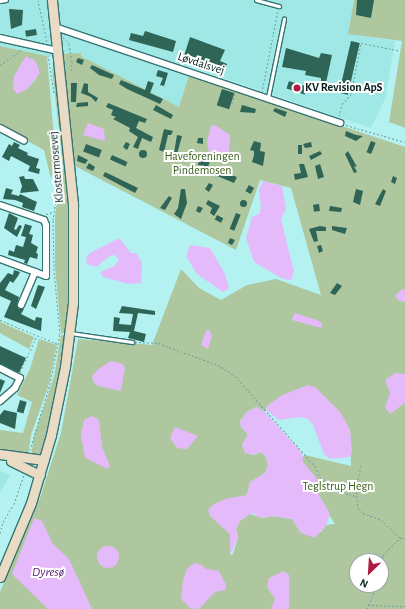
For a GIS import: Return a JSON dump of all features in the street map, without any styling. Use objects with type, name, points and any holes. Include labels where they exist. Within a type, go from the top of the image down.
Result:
[{"type":"main road","name":"Klostermosevej","points":[[0,577],[40,475],[58,407],[70,333],[74,255],[73,204],[52,0]]},
{"type":"main road","points":[[0,456],[27,464],[40,475]]},
{"type":"main road","points":[[27,464],[44,460]]},
{"type":"street","name":"Løvdalsvej","points":[[56,30],[237,87],[340,123]]},
{"type":"street","points":[[0,38],[48,50],[58,51]]},
{"type":"street","points":[[0,128],[24,141]]},
{"type":"street","points":[[0,205],[17,208],[44,220],[46,276],[0,259]]},
{"type":"street","points":[[21,305],[35,272]]},
{"type":"street","points":[[0,368],[18,377],[20,382],[0,401]]},
{"type":"lane","points":[[0,1],[6,0]]},
{"type":"lane","points":[[256,0],[279,6]]},
{"type":"lane","points":[[264,96],[284,19]]},
{"type":"lane","points":[[70,333],[132,342]]},
{"type":"path","points":[[38,0],[48,50],[55,100]]},
{"type":"path","points":[[264,96],[279,6]]},
{"type":"path","points":[[56,30],[69,44],[72,62],[71,72]]},
{"type":"path","points":[[398,50],[361,43],[351,94],[342,104],[338,121],[340,123],[405,142]]},
{"type":"path","points":[[0,65],[28,45]]},
{"type":"path","points":[[232,103],[237,87]]},
{"type":"path","points":[[0,533],[3,522],[16,499],[27,464],[33,436],[50,384],[58,344],[60,319],[54,270],[54,212],[61,166],[59,137]]},
{"type":"path","points":[[44,220],[48,212],[54,212]]},
{"type":"path","points":[[0,320],[58,344]]},
{"type":"path","points":[[18,377],[37,336]]},
{"type":"path","points":[[132,342],[158,343],[218,365],[235,376],[315,466],[320,478],[338,492],[356,496]]},
{"type":"path","points":[[361,466],[356,496],[358,508],[363,513],[381,520],[400,538],[405,538]]},
{"type":"path","points":[[385,553],[400,538]]},
{"type":"path","points":[[367,609],[373,593]]},
{"type":"path","points":[[368,605],[405,606]]},
{"type":"shaded area","points":[[0,0],[354,0],[348,34],[395,41],[385,99],[371,128],[191,67],[179,108],[81,56],[47,56],[0,46]]},
{"type":"shaded area","points":[[0,471],[10,475],[0,493]]},
{"type":"green space","points":[[354,0],[405,0],[405,128],[389,122],[402,41],[348,34]]},
{"type":"green space","points":[[0,46],[47,56],[56,161],[51,179],[44,150],[0,126]],"holes":[[[32,59],[36,62],[36,79],[27,89],[18,69],[23,62]]]},
{"type":"green space","points":[[81,53],[81,56],[179,107],[189,75],[405,147],[405,609],[0,609],[0,592],[40,498],[61,433],[78,339],[152,345],[181,269],[199,288],[221,300],[247,285],[276,279],[321,295],[291,188],[260,180],[236,250],[75,166],[63,54]],"holes":[[[267,406],[350,430],[351,466],[305,455],[295,462],[335,524],[326,525],[321,532],[301,533],[292,519],[271,516],[264,518],[250,514],[240,521],[236,529],[238,538],[233,554],[230,555],[230,534],[217,521],[238,497],[247,496],[250,482],[265,473],[268,465],[266,457],[261,452],[253,455],[242,445],[248,434],[241,427],[240,421],[247,412],[256,407],[265,412]]]},
{"type":"green space","points":[[52,68],[55,69],[70,228],[69,303],[66,333],[61,333],[55,267],[55,215],[63,167]]},
{"type":"green space","points":[[0,322],[34,337],[29,349],[0,333]]},
{"type":"green space","points":[[66,334],[56,399],[43,454],[31,456],[34,436],[54,377],[61,335]]},
{"type":"green space","points":[[39,339],[57,345],[49,384],[31,435],[28,456],[0,450],[0,430],[23,433],[32,402],[17,395],[30,369]]},
{"type":"water","points":[[26,56],[36,62],[40,73],[27,89],[17,94],[13,89],[14,76]]},
{"type":"water","points":[[88,123],[104,129],[105,141],[83,135]]},
{"type":"water","points":[[215,125],[230,135],[229,151],[224,161],[215,158],[209,152],[207,142],[211,126]]},
{"type":"water","points":[[263,181],[282,186],[286,209],[281,219],[294,272],[291,280],[283,279],[254,262],[246,238],[252,217],[259,214],[261,208],[259,189]]},
{"type":"water","points":[[119,238],[131,253],[136,253],[142,262],[141,283],[128,284],[103,277],[100,272],[114,266],[119,260],[115,255],[110,256],[96,267],[87,264],[86,258],[90,253]]},
{"type":"water","points":[[190,245],[210,248],[225,274],[229,288],[223,292],[197,274],[186,256]]},
{"type":"water","points":[[402,289],[405,290],[405,302],[398,300],[395,296]]},
{"type":"water","points":[[294,313],[317,320],[322,323],[321,328],[292,320]]},
{"type":"water","points":[[206,330],[210,331],[212,336],[208,349],[201,345]]},
{"type":"water","points":[[111,361],[123,364],[125,368],[121,391],[98,386],[93,382],[92,376],[97,370]]},
{"type":"water","points":[[395,373],[405,374],[405,403],[390,414],[385,408],[390,393],[385,380]]},
{"type":"water","points":[[308,385],[315,387],[341,413],[350,430],[352,452],[350,457],[330,459],[324,454],[313,425],[308,419],[300,417],[279,420],[266,410],[267,406],[282,395]]},
{"type":"water","points":[[256,407],[265,412],[302,453],[303,462],[317,479],[315,488],[330,514],[326,525],[315,538],[301,533],[292,519],[271,516],[259,518],[254,513],[250,514],[240,521],[236,529],[238,538],[230,555],[230,534],[210,516],[208,510],[214,504],[225,499],[247,495],[250,482],[265,473],[268,465],[266,457],[261,452],[253,455],[245,453],[242,445],[248,434],[241,427],[240,421],[247,412]]},
{"type":"water","points":[[92,416],[99,420],[102,447],[110,466],[107,469],[86,458],[84,453],[81,435],[84,420]]},
{"type":"water","points":[[175,427],[198,436],[187,449],[177,448],[170,438]]},
{"type":"water","name":"Dyresø","points":[[34,518],[42,521],[53,544],[69,559],[92,609],[48,609],[12,574]]},
{"type":"water","points":[[108,546],[116,549],[119,557],[116,565],[108,568],[100,565],[97,557],[100,549]]},
{"type":"water","points":[[194,563],[202,565],[206,569],[219,571],[226,585],[225,590],[215,592],[199,609],[190,608],[181,599],[183,580],[187,569]]},
{"type":"water","points":[[284,571],[289,575],[289,607],[288,609],[271,609],[275,599],[267,587],[269,578]]},
{"type":"building","points":[[357,0],[374,0],[371,18],[356,15]]},
{"type":"building","points":[[9,9],[23,10],[22,25],[11,29]]},
{"type":"building","points":[[36,29],[37,35],[26,37],[25,31]]},
{"type":"building","points":[[145,31],[176,41],[173,52],[129,40],[131,33],[143,36]]},
{"type":"building","points":[[190,37],[225,50],[220,61],[227,64],[224,72],[183,59]]},
{"type":"building","points":[[351,41],[360,43],[348,95],[339,93]]},
{"type":"building","points":[[286,48],[319,58],[321,53],[332,55],[326,83],[321,82],[321,78],[305,75],[306,71],[282,67]]},
{"type":"building","points":[[78,58],[84,60],[82,65],[76,62]]},
{"type":"building","points":[[92,65],[114,75],[112,79],[99,75],[90,68]]},
{"type":"building","points":[[158,70],[168,73],[164,86],[160,85],[163,78],[156,76]]},
{"type":"building","points":[[121,80],[145,90],[148,81],[154,83],[150,93],[163,99],[160,104],[127,89],[119,84]]},
{"type":"building","name":"KV Revision ApS","points":[[289,81],[307,87],[305,94],[287,89]]},
{"type":"building","points":[[71,83],[77,83],[76,102],[71,102]]},
{"type":"building","points":[[84,83],[88,84],[88,92],[98,98],[96,102],[91,97],[81,93]]},
{"type":"building","points":[[222,89],[234,93],[229,109],[217,105]]},
{"type":"building","points":[[88,102],[88,106],[76,107],[77,103]]},
{"type":"building","points":[[108,103],[147,119],[145,123],[139,121],[136,128],[153,137],[151,142],[142,138],[138,149],[133,147],[138,137],[129,131],[130,128],[113,119],[116,117],[111,115],[113,110],[106,107]]},
{"type":"building","points":[[156,105],[173,115],[171,119],[153,110]]},
{"type":"building","points":[[242,105],[256,109],[255,113],[240,112]]},
{"type":"building","points":[[275,108],[287,112],[285,117],[273,111]]},
{"type":"building","points":[[164,129],[173,131],[171,135],[168,135],[164,152],[159,150]]},
{"type":"building","points":[[346,131],[363,136],[356,141],[345,136]]},
{"type":"building","points":[[177,135],[182,136],[177,154],[174,153]]},
{"type":"building","points":[[198,138],[203,138],[203,144],[197,143]]},
{"type":"building","points":[[254,141],[261,143],[260,151],[265,152],[263,166],[252,162],[254,151],[250,150]]},
{"type":"building","points":[[371,141],[376,143],[371,154],[367,152]]},
{"type":"building","points":[[14,142],[20,145],[18,148],[28,153],[27,155],[39,159],[36,168],[40,169],[39,174],[28,171],[30,166],[11,156],[9,161],[2,157],[9,144],[12,146]]},
{"type":"building","points":[[126,142],[130,144],[127,150],[123,147]]},
{"type":"building","points":[[311,142],[312,147],[305,148],[303,144]]},
{"type":"building","points":[[86,144],[102,150],[99,158],[83,151]]},
{"type":"building","points":[[298,145],[302,145],[302,154],[298,154]]},
{"type":"building","points":[[143,150],[146,151],[146,157],[143,158],[140,157],[139,154],[140,151]]},
{"type":"building","points":[[320,151],[322,154],[311,160],[309,156]]},
{"type":"building","points":[[348,151],[357,167],[354,166],[357,172],[354,173],[345,154]]},
{"type":"building","points":[[78,155],[88,160],[85,164],[77,161]]},
{"type":"building","points":[[112,155],[128,162],[125,166],[110,160]]},
{"type":"building","points":[[180,156],[179,162],[168,162],[168,158]]},
{"type":"building","points":[[199,159],[210,161],[208,167],[237,177],[234,183],[203,170],[205,166],[198,165]]},
{"type":"building","points":[[89,163],[95,167],[93,171],[86,168]]},
{"type":"building","points":[[299,164],[304,164],[308,177],[295,180],[294,174],[301,173]]},
{"type":"building","points":[[320,164],[324,177],[318,179],[315,166]]},
{"type":"building","points":[[182,167],[186,167],[187,174],[182,174]]},
{"type":"building","points":[[105,172],[138,188],[135,193],[103,176]]},
{"type":"building","points":[[24,176],[25,179],[33,179],[39,191],[20,193],[22,186],[19,177]]},
{"type":"building","points":[[393,176],[397,178],[395,184],[391,182]]},
{"type":"building","points":[[209,183],[213,185],[209,192],[205,189]]},
{"type":"building","points":[[249,185],[254,188],[251,194],[245,191]]},
{"type":"building","points":[[6,188],[13,190],[11,194],[19,196],[20,194],[37,202],[34,211],[22,207],[23,203],[15,200],[3,199]]},
{"type":"building","points":[[181,189],[185,189],[187,203],[181,219],[174,214],[178,208]]},
{"type":"building","points":[[356,189],[363,191],[360,205],[353,202]]},
{"type":"building","points":[[383,189],[386,191],[380,206],[375,204]]},
{"type":"building","points":[[169,196],[172,198],[165,210],[160,208]]},
{"type":"building","points":[[208,200],[220,206],[214,216],[210,213],[212,208],[206,204]]},
{"type":"building","points":[[243,200],[246,203],[243,206],[240,203]]},
{"type":"building","points":[[319,204],[320,211],[314,212],[313,205]]},
{"type":"building","points":[[198,206],[203,208],[200,213],[196,211]]},
{"type":"building","points":[[330,206],[342,208],[341,212],[329,211]]},
{"type":"building","points":[[9,213],[18,218],[14,229],[16,230],[19,225],[22,226],[17,237],[4,228]]},
{"type":"building","points":[[236,213],[241,215],[234,231],[230,229]]},
{"type":"building","points":[[217,215],[223,218],[221,223],[215,219]]},
{"type":"building","points":[[25,224],[32,226],[29,234],[33,235],[31,243],[38,247],[36,253],[38,254],[37,259],[30,257],[27,264],[24,263],[25,260],[8,255],[9,250],[14,252],[16,245],[23,247],[26,237],[21,236]]},
{"type":"building","points":[[320,226],[326,227],[326,231],[316,231],[318,241],[314,242],[309,229]]},
{"type":"building","points":[[332,226],[347,228],[345,234],[332,230]]},
{"type":"building","points":[[230,238],[235,240],[232,245],[228,243]]},
{"type":"building","points":[[321,245],[323,251],[319,253],[317,246]]},
{"type":"building","points":[[14,270],[20,272],[13,283],[10,281],[5,290],[19,297],[17,305],[19,309],[24,309],[21,314],[35,321],[36,317],[42,318],[41,331],[4,317],[11,301],[0,296],[0,283],[8,273],[13,275]]},
{"type":"building","points":[[337,283],[342,286],[335,295],[330,293]]},
{"type":"building","points":[[38,285],[45,287],[36,309],[31,306]]},
{"type":"building","points":[[122,306],[155,311],[155,315],[138,313],[134,331],[146,334],[144,342],[128,338],[130,332],[113,331],[114,317],[120,318],[119,324],[131,325],[133,314],[119,313]]},
{"type":"building","points":[[0,346],[26,358],[19,373],[0,364]]},
{"type":"building","points":[[0,379],[5,381],[0,393]]},
{"type":"building","points":[[20,400],[27,402],[23,413],[17,412]]},
{"type":"building","points":[[4,410],[17,413],[15,429],[0,423],[0,415]]},
{"type":"place","name":"KV Revision ApS","points":[[297,88]]},
{"type":"park label","name":"Haveforeningen Pindemosen","points":[[202,164]]},
{"type":"park label","name":"Teglstrup Hegn","points":[[338,487]]}]
